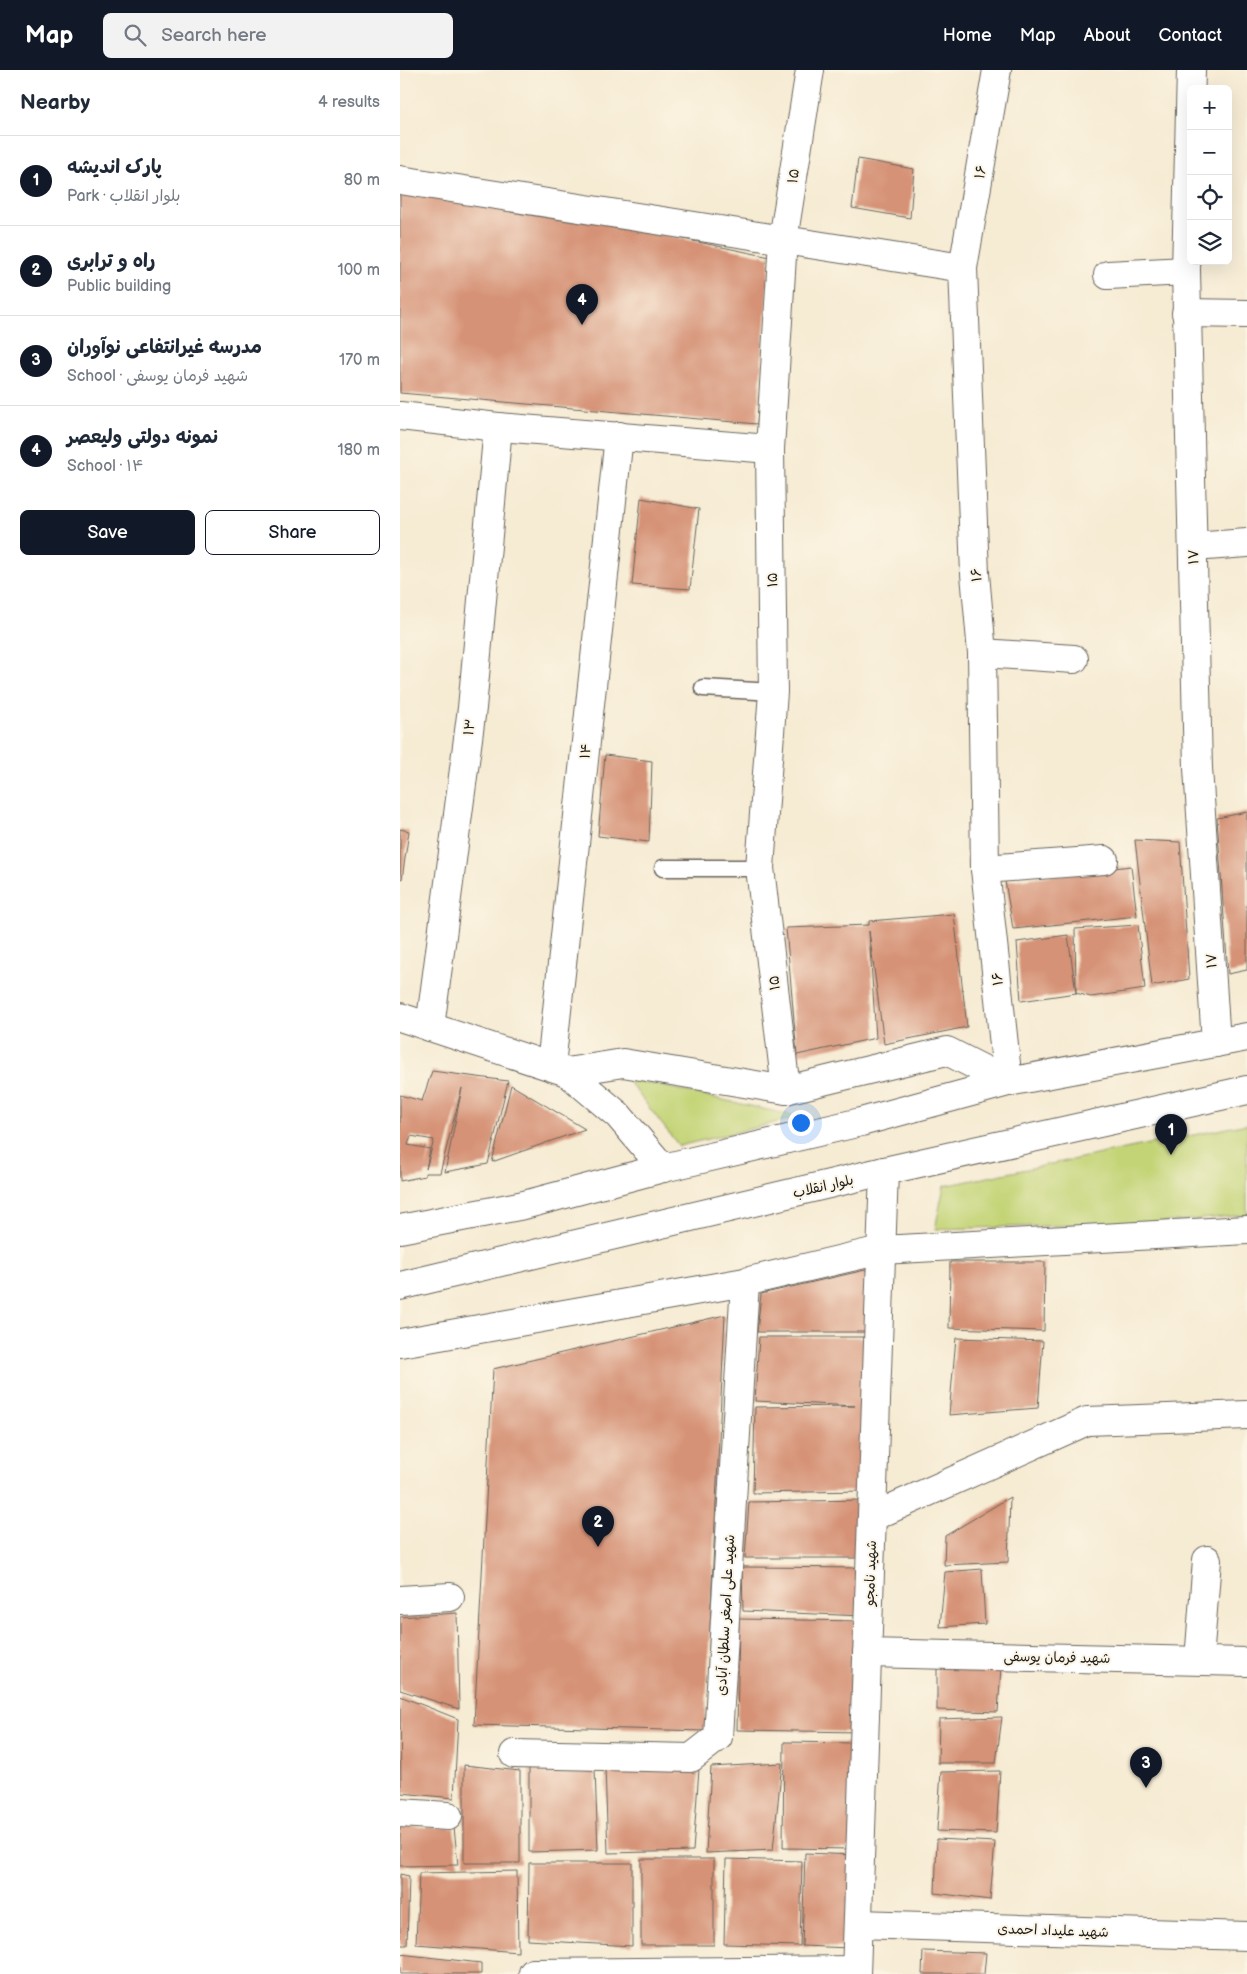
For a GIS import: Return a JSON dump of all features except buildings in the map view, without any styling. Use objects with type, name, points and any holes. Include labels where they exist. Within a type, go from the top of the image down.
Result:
[{"type":"street","name":"۱۵","points":[[786,1090],[760,868],[774,692],[770,449],[783,240],[810,70]]},
{"type":"street","name":"۱۶","points":[[997,70],[963,268],[975,574],[982,653],[985,869],[1008,1082]]},
{"type":"street","name":"۱۷","points":[[1191,70],[1186,312],[1198,768],[1216,1043]]},
{"type":"street","points":[[400,180],[963,268]]},
{"type":"street","points":[[1108,275],[1186,271]]},
{"type":"street","points":[[1186,312],[1247,314]]},
{"type":"street","points":[[400,416],[498,427],[770,449]]},
{"type":"street","name":"۱۳","points":[[430,1027],[472,708],[498,427]]},
{"type":"street","name":"۱۴","points":[[559,1069],[619,436]]},
{"type":"street","points":[[1193,546],[1247,543]]},
{"type":"street","points":[[982,653],[1074,659]]},
{"type":"street","points":[[985,869],[1104,860]]},
{"type":"street","points":[[400,1017],[559,1069],[618,1115],[663,1168]]},
{"type":"street","points":[[400,1229],[524,1205],[663,1168],[852,1125],[1008,1082],[1247,1037]]},
{"type":"street","points":[[559,1069],[622,1063],[786,1090],[948,1051],[1008,1082]]},
{"type":"street","name":"بلوار انقلاب","points":[[400,1286],[884,1171],[1247,1090]]},
{"type":"street","name":"شهید نامجو","points":[[856,1972],[884,1171]]},
{"type":"street","points":[[400,1343],[745,1282],[881,1250],[1247,1230]]},
{"type":"street","name":"شهید علی اصغر سلطان آبادی","points":[[514,1754],[691,1758],[718,1737],[745,1282]]},
{"type":"street","points":[[872,1517],[1087,1421],[1247,1414]]},
{"type":"street","points":[[1199,1660],[1207,1560]]},
{"type":"street","points":[[400,1600],[450,1597]]},
{"type":"street","name":"شهید فرمان یوسفی","points":[[867,1653],[1247,1662]]},
{"type":"street","points":[[400,1813],[448,1816]]},
{"type":"street","name":"شهید علیداد احمدی","points":[[858,1924],[1247,1936]]},
{"type":"street","points":[[533,1973],[856,1972]]},
{"type":"lane","points":[[703,688],[774,692]]},
{"type":"lane","points":[[663,868],[760,868]]},
{"type":"green space","points":[[626,1078],[799,1117],[679,1146]]},
{"type":"green space","points":[[1247,1124],[1247,1215],[1155,1223],[935,1229],[944,1186]]},
{"type":"place","name":"نمونه دولتی ولیعصر","points":[[582,325]]},
{"type":"place","name":"پارک اندیشه","points":[[1171,1155]]},
{"type":"place","name":"راه و ترابری","points":[[598,1547]]},
{"type":"place","name":"مدرسه غیرانتفاعی نوآوران","points":[[1146,1788]]}]
